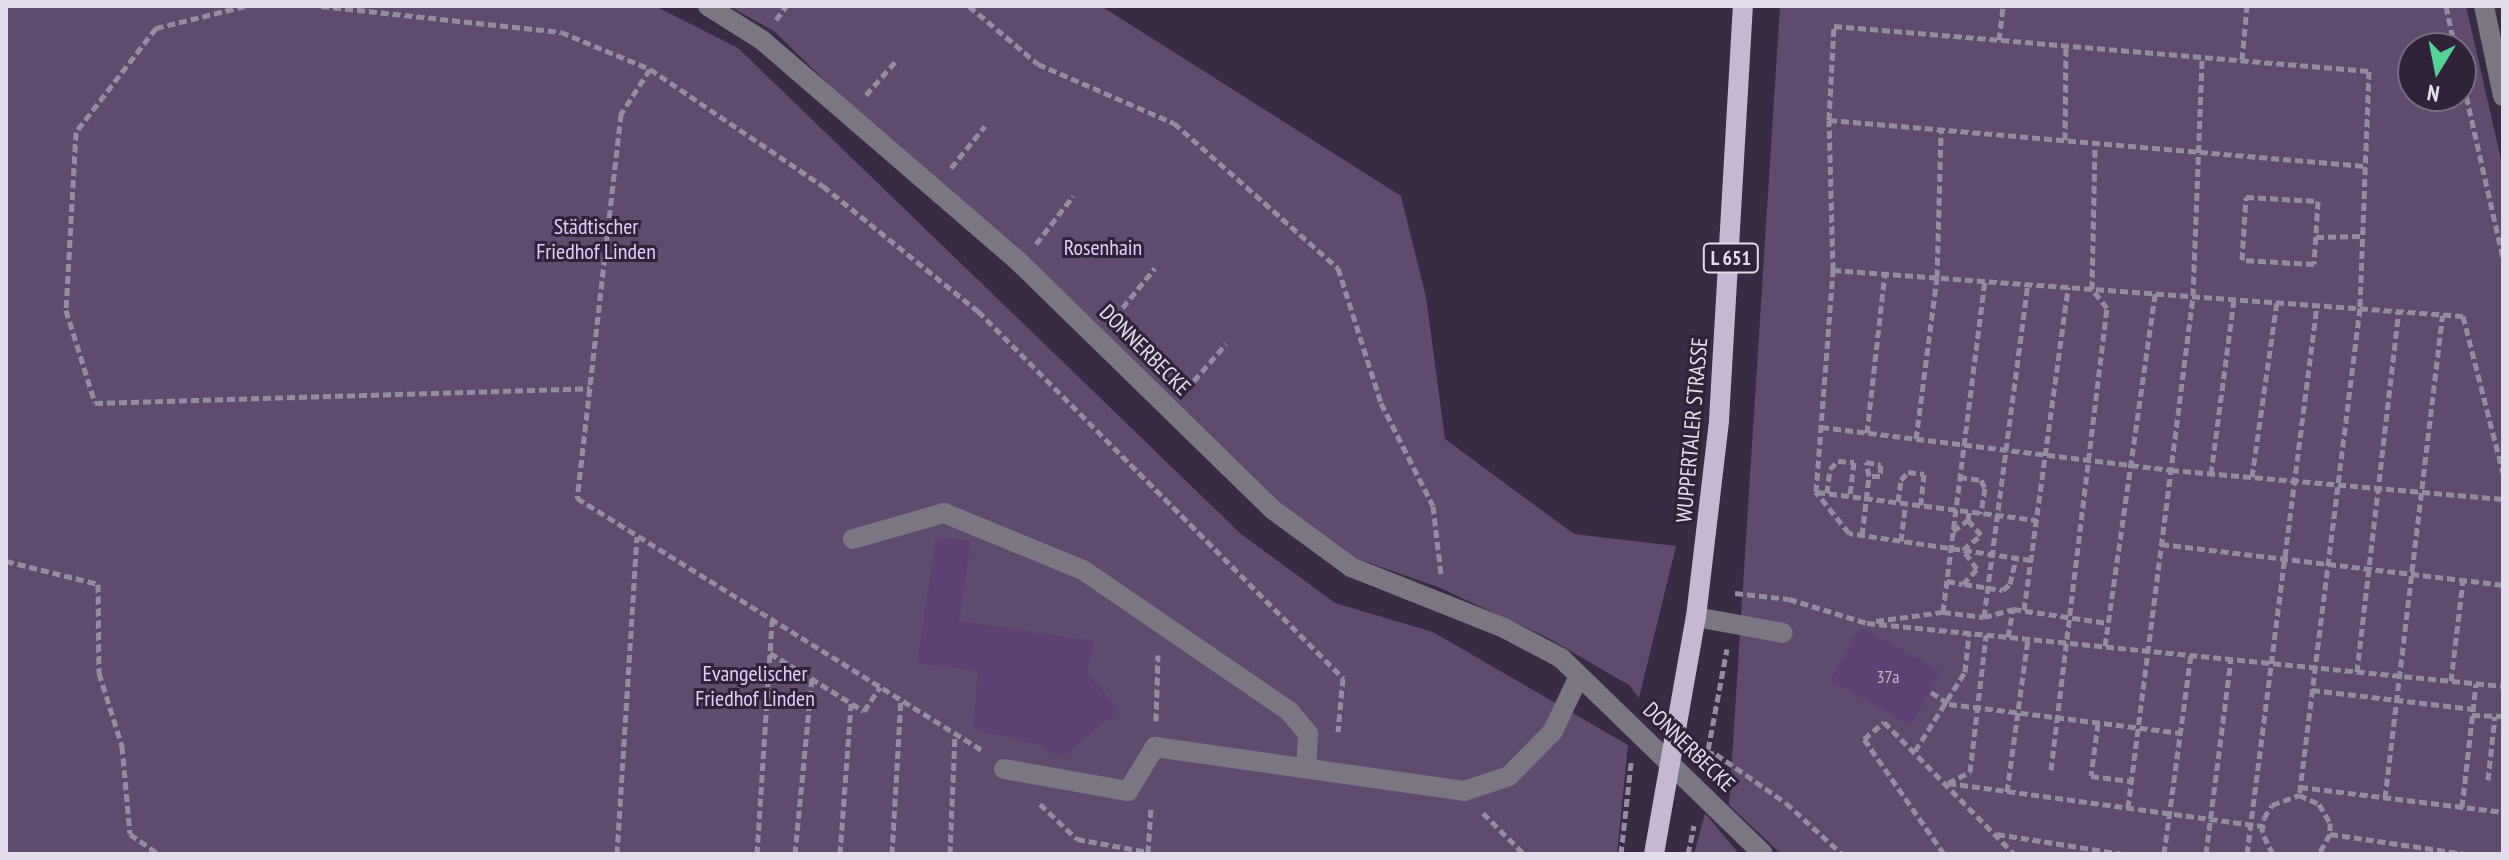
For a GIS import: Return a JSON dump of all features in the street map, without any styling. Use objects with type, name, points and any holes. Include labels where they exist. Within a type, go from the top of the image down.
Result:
[{"type":"main road","name":"WUPPERTALER STRASSE","points":[[1654,854],[1696,617],[1727,311],[1743,6]]},
{"type":"street","name":"DONNERBECKE","points":[[708,6],[762,40],[1019,262],[1099,336],[1272,509],[1338,560],[1534,642],[1561,658],[1578,678],[1636,727],[1763,854]]},
{"type":"street","points":[[2484,6],[2503,96]]},
{"type":"street","points":[[853,539],[944,513],[1083,570],[1289,711],[1308,734],[1306,768]]},
{"type":"street","points":[[1696,617],[1783,633]]},
{"type":"street","points":[[1004,769],[1128,791],[1155,747],[1464,791],[1509,776],[1553,731],[1578,678]]},
{"type":"path","points":[[245,6],[156,28],[76,132],[66,310],[95,403],[590,388]]},
{"type":"path","points":[[321,6],[561,32],[650,69],[823,186],[978,311],[1343,678],[1333,772]]},
{"type":"path","points":[[969,6],[1038,64],[1174,123],[1338,268],[1381,403],[1433,506],[1438,563],[1450,606]]},
{"type":"path","points":[[1999,40],[2003,6]]},
{"type":"path","points":[[2242,60],[2247,6]]},
{"type":"path","points":[[2446,6],[2452,32]]},
{"type":"path","points":[[2031,560],[1849,533],[1816,492],[1833,270],[1829,120],[1834,26],[2369,71],[2360,308],[2299,795]]},
{"type":"path","points":[[2065,140],[2066,46]]},
{"type":"path","points":[[2128,808],[2193,296],[2202,57]]},
{"type":"path","points":[[849,114],[895,62]]},
{"type":"path","points":[[650,69],[621,114],[577,498],[955,734],[1004,769],[1077,839],[1148,852]]},
{"type":"path","points":[[2470,112],[2503,258]]},
{"type":"path","points":[[1829,120],[2365,166]]},
{"type":"path","points":[[930,188],[985,126]]},
{"type":"path","points":[[1916,439],[1937,277],[1941,130]]},
{"type":"path","points":[[2051,770],[2107,308],[2092,289],[2095,143]]},
{"type":"path","points":[[1019,262],[1073,196]]},
{"type":"path","points":[[2246,197],[2318,201],[2316,237],[2314,264],[2242,260],[2246,197]]},
{"type":"path","points":[[2316,237],[2363,236]]},
{"type":"path","points":[[1099,336],[1155,268]]},
{"type":"path","points":[[1833,270],[2463,316],[2503,473]]},
{"type":"path","points":[[1867,433],[1885,273]]},
{"type":"path","points":[[1943,612],[1985,281]]},
{"type":"path","points":[[1984,617],[2028,284]]},
{"type":"path","points":[[2024,610],[2068,287]]},
{"type":"path","points":[[2105,646],[2155,293]]},
{"type":"path","points":[[2211,474],[2234,299]]},
{"type":"path","points":[[2252,477],[2277,302]]},
{"type":"path","points":[[2247,854],[2317,305]]},
{"type":"path","points":[[2357,672],[2399,311]]},
{"type":"path","points":[[2385,798],[2443,315]]},
{"type":"path","points":[[1170,409],[1226,344]]},
{"type":"path","points":[[1821,427],[2131,466],[2503,499]]},
{"type":"path","points":[[1827,493],[1830,469],[1838,461],[1854,462],[1850,496]]},
{"type":"path","points":[[1898,502],[1901,480],[1908,472],[1924,474],[1921,505]]},
{"type":"path","points":[[1862,535],[1869,476]]},
{"type":"path","points":[[1959,477],[1981,480],[1985,488],[1981,514]]},
{"type":"path","points":[[1816,492],[2036,520]]},
{"type":"path","points":[[1901,541],[1906,503]]},
{"type":"path","points":[[1952,532],[1968,520],[1969,511]]},
{"type":"path","points":[[1963,550],[1981,535],[1968,520]]},
{"type":"path","points":[[617,854],[637,537]]},
{"type":"path","points":[[2161,544],[2503,585]]},
{"type":"path","points":[[1963,550],[1977,569],[1963,584]]},
{"type":"path","points":[[1947,581],[2003,590],[2010,584],[2016,557]]},
{"type":"path","points":[[6,561],[98,584],[99,673],[122,746],[130,834],[159,854]]},
{"type":"path","points":[[2451,681],[2463,580]]},
{"type":"path","points":[[1712,731],[1735,593]]},
{"type":"path","points":[[1751,594],[1789,599],[1867,623],[2503,686]]},
{"type":"path","points":[[1867,623],[1943,612],[1984,617],[2013,609],[2108,623]]},
{"type":"path","points":[[2008,637],[2013,609]]},
{"type":"path","points":[[757,854],[772,620]]},
{"type":"path","points":[[1155,747],[1159,622]]},
{"type":"path","points":[[1915,751],[1949,704],[1965,672],[1969,633]]},
{"type":"path","points":[[1947,783],[1970,772],[1986,635]]},
{"type":"path","points":[[2007,792],[2028,639]]},
{"type":"path","points":[[770,653],[864,711],[880,687]]},
{"type":"path","points":[[2164,854],[2191,655]]},
{"type":"path","points":[[2206,854],[2231,659]]},
{"type":"path","points":[[795,854],[812,679]]},
{"type":"path","points":[[2462,807],[2476,684]]},
{"type":"path","points":[[2312,690],[2503,716]]},
{"type":"path","points":[[1931,692],[1949,704],[2181,733]]},
{"type":"path","points":[[892,854],[901,700]]},
{"type":"path","points":[[840,854],[851,703]]},
{"type":"path","points":[[2488,780],[2495,716]]},
{"type":"path","points":[[1944,854],[1864,739],[1884,722],[2014,854]]},
{"type":"path","points":[[2098,723],[2091,776],[2131,781]]},
{"type":"path","points":[[950,854],[955,734]]},
{"type":"path","points":[[1701,751],[1716,754],[1786,803],[1842,854]]},
{"type":"path","points":[[1947,783],[2263,826]]},
{"type":"path","points":[[2300,787],[2503,812]]},
{"type":"path","points":[[1464,791],[1524,854]]},
{"type":"path","points":[[2273,854],[2263,826],[2272,805],[2299,795]]},
{"type":"path","points":[[2299,795],[2326,812],[2330,834],[2319,854]]},
{"type":"path","points":[[1621,854],[1628,817],[1624,807]]},
{"type":"path","points":[[1688,854],[1695,825]]},
{"type":"path","points":[[1995,834],[2122,854]]},
{"type":"path","points":[[2330,834],[2466,854]]},
{"type":"green space","points":[[6,6],[655,6],[738,48],[1241,534],[1335,603],[1433,632],[1628,745],[1617,854],[6,854]]},
{"type":"green space","name":"Rosenhain","points":[[729,6],[1101,6],[1401,196],[1426,297],[1445,439],[1574,534],[1676,546],[1639,698],[1629,685],[1548,638],[1438,587],[1344,554],[1269,514],[774,31]]},
{"type":"green space","points":[[1780,6],[2466,6],[2472,32],[2397,32],[2397,112],[2477,112],[2477,54],[2503,168],[2503,854],[1781,854],[1729,805]]},
{"type":"green space","points":[[1705,813],[1739,854],[1694,854]]},
{"type":"building","points":[[936,538],[971,541],[959,621],[1094,641],[1087,673],[1119,710],[1061,758],[1040,745],[973,729],[978,671],[917,663]]},
{"type":"building","points":[[1860,627],[1940,672],[1911,725],[1830,680]]},
{"type":"park label","name":"Städtischer Friedhof Linden","points":[[596,238]]},
{"type":"park label","name":"Evangelischer Friedhof Linden","points":[[755,686]]}]
